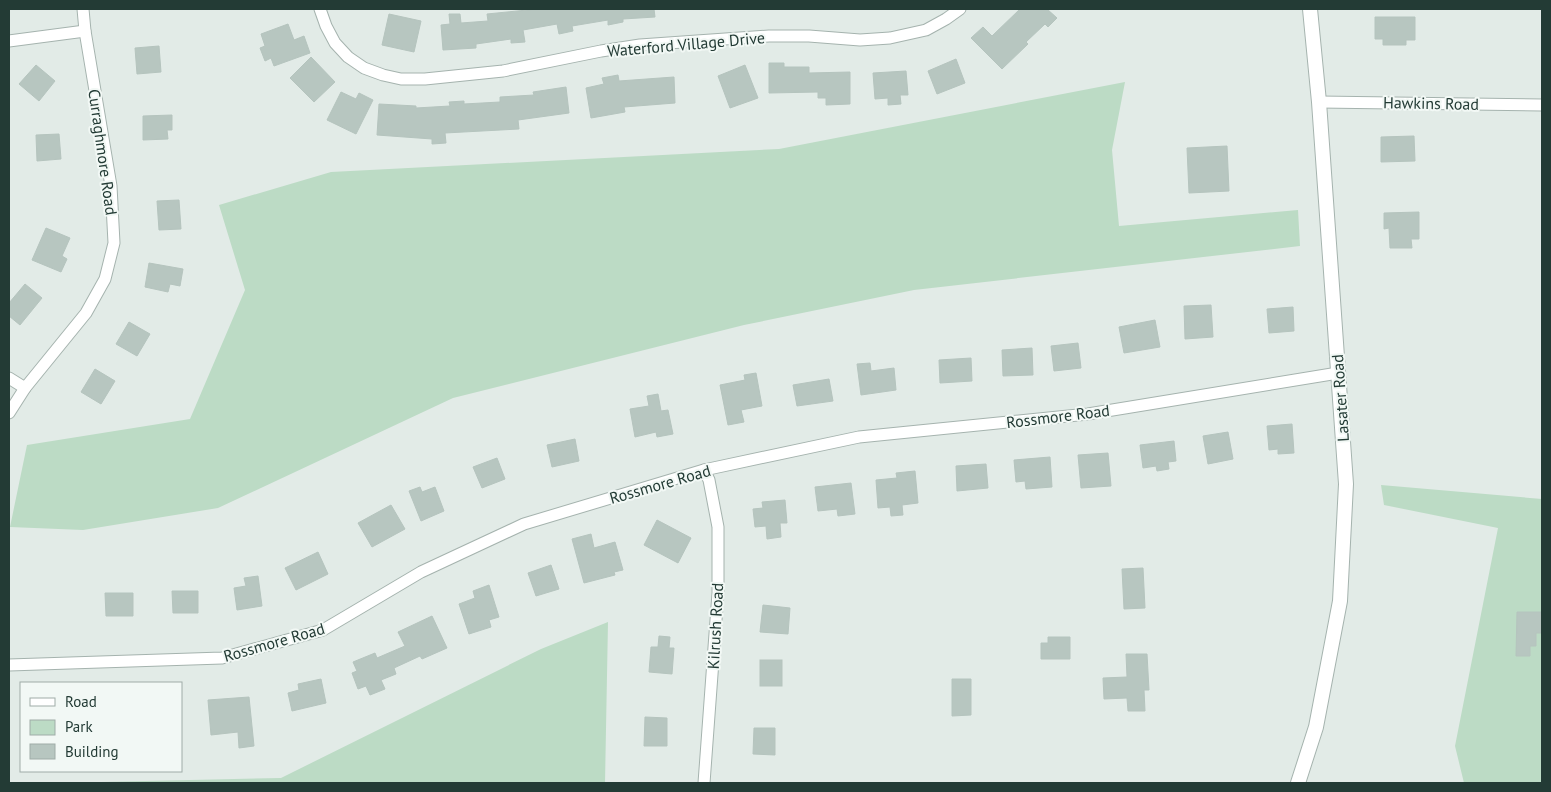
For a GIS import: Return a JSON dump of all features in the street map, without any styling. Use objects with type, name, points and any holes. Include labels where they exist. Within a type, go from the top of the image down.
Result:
[{"type":"street","name":"Curraghmore Road","points":[[9,413],[25,388],[86,313],[105,279],[114,243],[111,186],[83,9]]},
{"type":"street","name":"Waterford Village Drive","points":[[320,9],[335,43],[348,57],[364,68],[382,75],[401,79],[503,71],[640,45],[769,36],[808,36],[860,40],[890,38],[926,30],[960,9]]},
{"type":"street","name":"Lasater Road","points":[[1298,783],[1316,727],[1340,601],[1346,484],[1319,102],[1310,9]]},
{"type":"street","points":[[9,41],[85,31]]},
{"type":"street","name":"Hawkins Road","points":[[1319,102],[1542,105]]},
{"type":"street","name":"Rossmore Road","points":[[9,665],[222,658],[323,630],[421,572],[524,524],[704,470],[858,437],[1088,414],[1338,373]]},
{"type":"street","points":[[9,378],[25,388]]},
{"type":"street","name":"Kilrush Road","points":[[704,470],[709,480],[718,527],[718,593],[704,783]]},
{"type":"green space","points":[[1125,82],[1112,150],[1119,226],[1298,210],[1300,246],[914,290],[744,325],[453,398],[218,508],[83,530],[10,527],[27,445],[190,419],[245,290],[219,205],[331,172],[779,149]]},
{"type":"green space","points":[[1381,485],[1542,499],[1542,783],[1464,783],[1455,746],[1498,528],[1384,505]]},
{"type":"green space","points":[[608,622],[605,783],[57,783],[281,778],[541,649]]},
{"type":"building","points":[[537,9],[654,9],[655,17],[623,19],[623,22],[608,25],[608,20],[572,26],[573,31],[559,34],[557,24],[523,30],[525,42],[511,43],[511,39],[476,44],[476,48],[443,50],[441,25],[450,24],[449,14],[460,14],[461,23],[488,21],[487,14]]},
{"type":"building","points":[[1020,9],[1047,9],[1057,18],[1048,27],[1045,24],[1026,42],[1028,44],[1002,69],[971,38],[983,27],[992,36]]},
{"type":"building","points":[[389,14],[421,21],[414,52],[382,45]]},
{"type":"building","points":[[1375,17],[1415,17],[1415,40],[1406,40],[1406,45],[1383,45],[1383,39],[1375,39]]},
{"type":"building","points":[[288,24],[294,40],[304,36],[310,53],[274,66],[271,58],[265,61],[260,48],[265,46],[261,34]]},
{"type":"building","points":[[159,46],[161,72],[137,74],[135,48]]},
{"type":"building","points":[[311,57],[335,82],[314,102],[290,78]]},
{"type":"building","points":[[956,59],[965,83],[937,94],[928,71]]},
{"type":"building","points":[[769,63],[784,63],[784,67],[809,67],[809,73],[850,72],[850,104],[826,105],[826,98],[818,98],[818,92],[769,93]]},
{"type":"building","points":[[36,65],[55,81],[39,101],[19,84]]},
{"type":"building","points":[[745,65],[758,98],[730,108],[718,76]]},
{"type":"building","points":[[906,71],[908,95],[900,95],[901,104],[888,105],[888,98],[875,99],[873,73]]},
{"type":"building","points":[[618,75],[619,81],[674,77],[675,103],[624,107],[625,112],[591,118],[586,88],[604,84],[602,78]]},
{"type":"building","points":[[566,87],[569,113],[518,120],[519,129],[445,133],[446,143],[432,144],[432,139],[377,135],[379,104],[416,106],[416,108],[450,106],[449,102],[464,101],[464,104],[500,102],[500,97],[534,95],[533,92]]},
{"type":"building","points":[[341,92],[356,99],[359,93],[373,100],[356,134],[327,120]]},
{"type":"building","points":[[172,115],[172,130],[167,130],[168,139],[143,140],[143,116]]},
{"type":"building","points":[[59,134],[61,159],[37,161],[36,135]]},
{"type":"building","points":[[1414,136],[1415,161],[1381,162],[1381,137]]},
{"type":"building","points":[[1227,146],[1229,191],[1189,193],[1187,148]]},
{"type":"building","points":[[179,200],[181,229],[159,230],[157,201]]},
{"type":"building","points":[[1419,212],[1419,239],[1411,239],[1412,248],[1390,248],[1389,228],[1384,229],[1384,213]]},
{"type":"building","points":[[46,228],[70,238],[62,256],[67,259],[61,272],[32,260]]},
{"type":"building","points":[[149,263],[183,269],[180,286],[170,284],[168,292],[145,287]]},
{"type":"building","points":[[25,284],[42,298],[20,325],[9,316],[9,303]]},
{"type":"building","points":[[1211,305],[1213,337],[1185,339],[1184,306]]},
{"type":"building","points":[[1293,307],[1294,331],[1269,333],[1267,309]]},
{"type":"building","points":[[1155,320],[1160,347],[1124,353],[1119,327]]},
{"type":"building","points":[[129,322],[150,334],[137,356],[116,344]]},
{"type":"building","points":[[1078,343],[1081,368],[1054,371],[1051,346]]},
{"type":"building","points":[[1032,348],[1033,375],[1003,376],[1002,350]]},
{"type":"building","points":[[971,358],[972,381],[940,383],[939,360]]},
{"type":"building","points":[[870,363],[871,371],[894,368],[896,390],[861,395],[857,364]]},
{"type":"building","points":[[95,369],[115,381],[101,404],[81,392]]},
{"type":"building","points":[[756,373],[762,406],[741,410],[744,422],[728,425],[720,385],[745,380],[744,375]]},
{"type":"building","points":[[829,379],[833,401],[797,406],[793,385]]},
{"type":"building","points":[[658,394],[661,411],[668,410],[673,434],[657,437],[656,432],[635,437],[630,409],[649,406],[647,396]]},
{"type":"building","points":[[1292,424],[1294,453],[1278,454],[1278,449],[1269,450],[1267,426]]},
{"type":"building","points":[[1228,432],[1233,459],[1208,464],[1203,436]]},
{"type":"building","points":[[575,439],[579,461],[552,467],[547,445]]},
{"type":"building","points":[[1174,441],[1176,461],[1168,462],[1169,469],[1157,471],[1156,466],[1143,468],[1140,445]]},
{"type":"building","points":[[1108,453],[1111,486],[1081,488],[1078,455]]},
{"type":"building","points":[[1050,457],[1052,487],[1026,489],[1025,481],[1016,482],[1014,460]]},
{"type":"building","points":[[497,458],[505,479],[482,488],[473,467]]},
{"type":"building","points":[[986,464],[988,488],[957,491],[956,466]]},
{"type":"building","points":[[915,471],[918,503],[902,505],[903,515],[891,516],[890,507],[878,508],[876,480],[897,478],[896,473]]},
{"type":"building","points":[[851,483],[855,514],[838,516],[837,509],[818,511],[815,487]]},
{"type":"building","points":[[420,487],[422,492],[435,487],[444,511],[421,521],[409,491]]},
{"type":"building","points":[[785,500],[787,523],[780,523],[781,537],[767,539],[766,526],[755,527],[753,509],[763,508],[762,502]]},
{"type":"building","points":[[391,505],[405,529],[372,547],[358,523]]},
{"type":"building","points":[[657,520],[691,538],[678,563],[644,545]]},
{"type":"building","points":[[591,534],[594,548],[615,542],[623,570],[614,572],[615,575],[584,583],[572,539]]},
{"type":"building","points":[[318,552],[328,574],[296,590],[285,568]]},
{"type":"building","points":[[551,565],[559,589],[536,596],[528,573]]},
{"type":"building","points":[[1143,568],[1145,608],[1124,609],[1122,569]]},
{"type":"building","points":[[258,576],[262,606],[237,610],[234,588],[246,586],[244,578]]},
{"type":"building","points":[[489,585],[499,617],[489,620],[491,627],[469,634],[459,604],[475,598],[473,591]]},
{"type":"building","points":[[172,591],[198,591],[198,613],[173,613]]},
{"type":"building","points":[[105,593],[133,593],[133,616],[106,616]]},
{"type":"building","points":[[763,605],[790,608],[788,634],[760,632]]},
{"type":"building","points":[[1517,612],[1542,612],[1542,633],[1536,633],[1536,646],[1530,646],[1530,656],[1516,656]]},
{"type":"building","points":[[432,616],[447,648],[422,659],[420,656],[394,668],[396,674],[381,680],[385,689],[370,695],[366,686],[358,689],[352,673],[357,671],[353,662],[375,653],[377,658],[405,646],[398,632]]},
{"type":"building","points":[[659,636],[670,637],[669,648],[674,648],[672,674],[649,672],[651,647],[658,647]]},
{"type":"building","points":[[1048,637],[1070,637],[1070,659],[1041,659],[1041,643],[1048,643]]},
{"type":"building","points":[[1126,654],[1147,654],[1149,690],[1144,690],[1145,711],[1128,711],[1127,698],[1104,699],[1103,678],[1127,677]]},
{"type":"building","points":[[760,660],[782,660],[782,686],[760,686]]},
{"type":"building","points":[[321,679],[326,703],[292,711],[288,693],[299,690],[298,684]]},
{"type":"building","points":[[952,679],[971,679],[971,715],[952,716]]},
{"type":"building","points":[[249,697],[254,746],[239,748],[238,732],[211,735],[208,700]]},
{"type":"building","points":[[645,717],[667,718],[667,746],[644,746]]},
{"type":"building","points":[[754,728],[775,728],[775,755],[753,754]]}]
